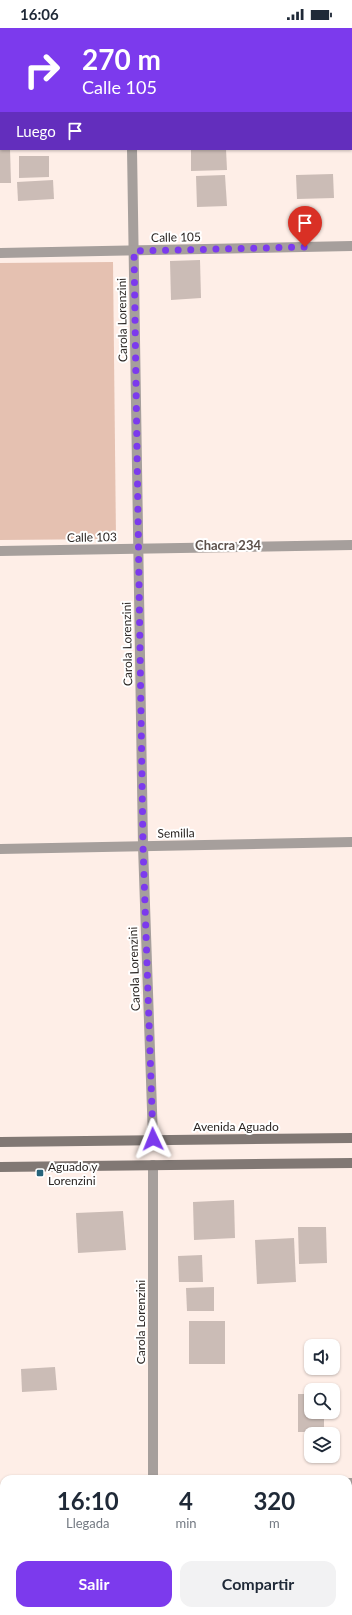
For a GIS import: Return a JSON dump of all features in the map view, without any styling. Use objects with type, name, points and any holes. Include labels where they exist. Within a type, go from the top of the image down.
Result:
[{"type":"main road","name":"Avenida Aguado","points":[[0,1142],[153,1139],[352,1138]]},
{"type":"main road","points":[[0,1167],[352,1164]]},
{"type":"street","name":"Carola Lorenzini","points":[[132,150],[143,846],[153,1139]]},
{"type":"street","name":"Calle 105","points":[[0,253],[352,246]]},
{"type":"street","name":"Calle 103","points":[[0,551],[352,545]]},
{"type":"street","name":"Semilla","points":[[0,849],[352,842]]},
{"type":"street","name":"Carola Lorenzini","points":[[153,1165],[153,1475]]},
{"type":"shaded area","points":[[113,262],[116,539],[0,540],[0,263]]},
{"type":"building","points":[[0,150],[10,150],[11,183],[0,183]]},
{"type":"building","points":[[191,150],[226,150],[227,170],[191,171]]},
{"type":"building","points":[[19,156],[49,156],[49,177],[19,178]]},
{"type":"building","points":[[333,174],[334,198],[297,199],[296,175]]},
{"type":"building","points":[[225,175],[227,206],[197,207],[196,176]]},
{"type":"building","points":[[53,180],[54,199],[18,201],[17,182]]},
{"type":"building","points":[[200,260],[201,298],[171,300],[170,261]]},
{"type":"building","points":[[234,1200],[235,1238],[194,1240],[193,1202]]},
{"type":"building","points":[[123,1211],[126,1250],[78,1253],[76,1213]]},
{"type":"building","points":[[298,1227],[326,1227],[327,1263],[299,1264]]},
{"type":"building","points":[[294,1238],[296,1282],[257,1284],[255,1240]]},
{"type":"building","points":[[202,1255],[203,1282],[179,1282],[178,1256]]},
{"type":"building","points":[[214,1287],[214,1311],[187,1311],[186,1288]]},
{"type":"building","points":[[189,1321],[225,1321],[225,1364],[189,1364]]},
{"type":"building","points":[[55,1367],[57,1390],[22,1392],[21,1369]]},
{"type":"building","points":[[298,1394],[304,1394],[304,1419],[324,1419],[324,1427],[304,1427],[304,1432],[298,1432]]},
{"type":"place","name":"Aguado y Lorenzini","points":[[40,1173]]},
{"type":"district","name":"Chacra 234","points":[[228,545]]},
{"type":"route","points":[[153,1139],[143,846],[134,251],[305,247]]}]
